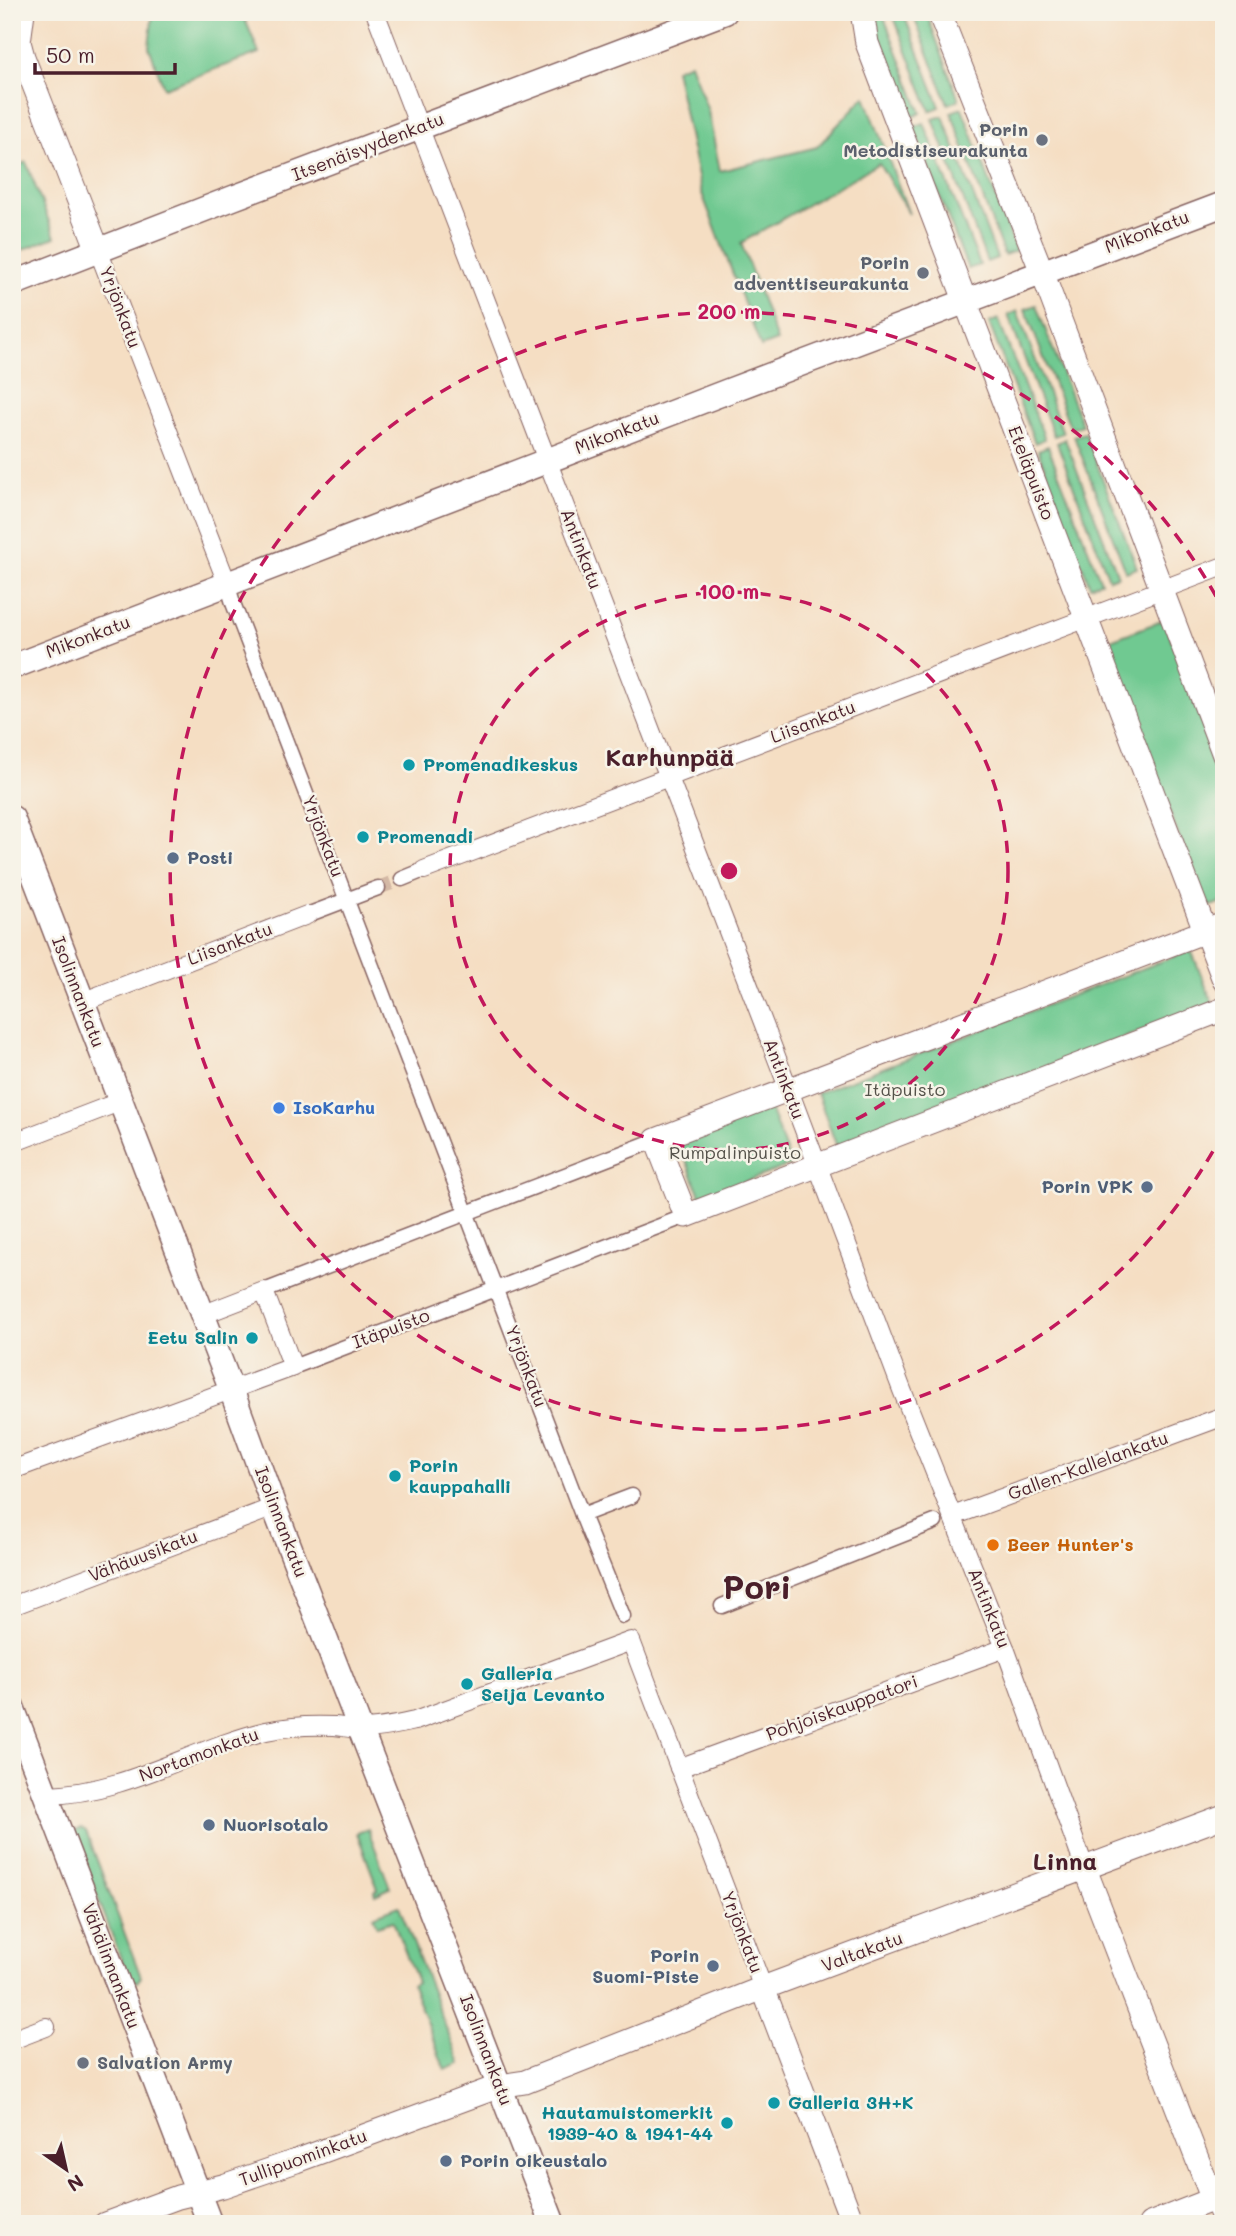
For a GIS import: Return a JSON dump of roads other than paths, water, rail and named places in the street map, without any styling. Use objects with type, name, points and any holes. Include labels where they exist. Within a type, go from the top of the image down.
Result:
[{"type":"main road","name":"Itsenäisyydenkatu","points":[[12,284],[725,12]]},
{"type":"main road","name":"Mikonkatu","points":[[12,667],[547,460],[1224,204]]},
{"type":"main road","name":"Isolinnankatu","points":[[12,818],[274,1507],[553,2224]]},
{"type":"main road","name":"Vähälinnankatu","points":[[12,1707],[210,2224]]},
{"type":"street","name":"Yrjönkatu","points":[[23,12],[18,59],[98,250],[623,1616]]},
{"type":"street","name":"Antinkatu","points":[[375,12],[818,1166],[902,1391],[944,1519],[1005,1648],[1085,1869],[1218,2197],[1223,2224]]},
{"type":"street","name":"Eteläpuisto","points":[[862,12],[867,43],[1086,619],[1214,928],[1224,981]]},
{"type":"street","points":[[939,12],[1042,272],[1224,755]]},
{"type":"street","name":"Liisankatu","points":[[402,879],[1224,566]]},
{"type":"street","name":"Liisankatu","points":[[82,1002],[378,888]]},
{"type":"street","points":[[202,1315],[1214,928]]},
{"type":"street","name":"Itäpuisto","points":[[12,1469],[293,1367],[1224,1009]]},
{"type":"street","points":[[12,1143],[119,1102]]},
{"type":"street","points":[[656,1140],[686,1216]]},
{"type":"street","points":[[264,1291],[293,1367]]},
{"type":"street","name":"Gallen-Kallelankatu","points":[[944,1519],[1224,1416]]},
{"type":"street","points":[[583,1515],[632,1496]]},
{"type":"street","name":"Vähäuusikatu","points":[[12,1606],[274,1507]]},
{"type":"street","points":[[722,1606],[944,1519]]},
{"type":"street","name":"Yrjönkatu","points":[[631,1641],[853,2224]]},
{"type":"street","name":"Nortamonkatu","points":[[47,1795],[90,1790],[128,1781],[268,1730],[334,1726],[361,1729],[391,1727],[415,1721],[631,1641]]},
{"type":"street","name":"Pohjoiskauppatori","points":[[679,1768],[1005,1648]]},
{"type":"street","name":"Valtakatu","points":[[500,2086],[525,2082],[763,1988],[1224,1816]]},
{"type":"street","points":[[12,2040],[46,2027]]},
{"type":"street","name":"Tullipuominkatu","points":[[105,2224],[178,2197],[223,2186],[272,2169],[500,2086]]},
{"type":"street","points":[[1150,2224],[1218,2197]]},
{"type":"tunnel","points":[[378,888],[402,879]]},
{"type":"place","name":"Porin Metodistiseurakunta","points":[[1042,140]]},
{"type":"place","name":"Porin adventtiseurakunta","points":[[923,273]]},
{"type":"place","name":"Promenadikeskus","points":[[409,765]]},
{"type":"place","name":"Promenadi","points":[[363,837]]},
{"type":"place","name":"Posti","points":[[173,858]]},
{"type":"place","name":"IsoKarhu","points":[[279,1108]]},
{"type":"place","name":"Porin VPK","points":[[1147,1187]]},
{"type":"place","name":"Eetu Salin","points":[[252,1338]]},
{"type":"place","name":"Porin kauppahalli","points":[[395,1476]]},
{"type":"place","name":"Beer Hunter's","points":[[993,1545]]},
{"type":"place","name":"Galleria Seija Levanto","points":[[467,1684]]},
{"type":"place","name":"Nuorisotalo","points":[[209,1825]]},
{"type":"place","name":"Porin Suomi-Piste","points":[[713,1966]]},
{"type":"place","name":"Salvation Army","points":[[83,2063]]},
{"type":"place","name":"Galleria 3H+K","points":[[774,2103]]},
{"type":"place","name":"Hautamuistomerkit 1939-40 & 1941-44","points":[[727,2123]]},
{"type":"place","name":"Porin oikeustalo","points":[[446,2161]]},
{"type":"district","name":"Karhunpää","points":[[670,758]]},
{"type":"district","name":"Pori","points":[[757,1588]]},
{"type":"district","name":"Linna","points":[[1065,1862]]},
{"type":"park label","name":"Rumpalinpuisto","points":[[735,1153]]}]
